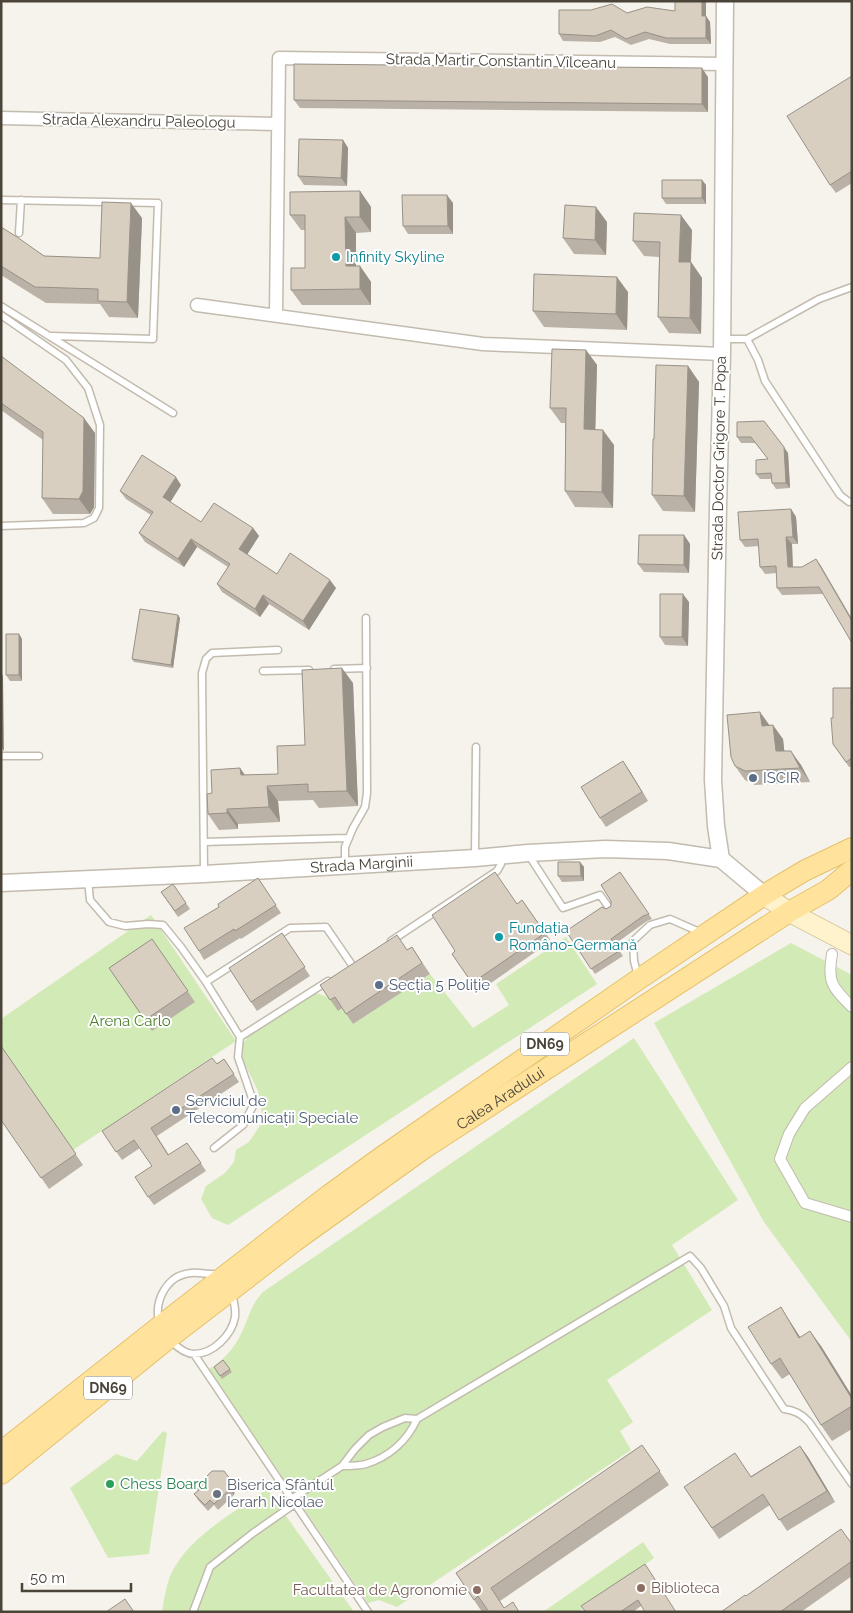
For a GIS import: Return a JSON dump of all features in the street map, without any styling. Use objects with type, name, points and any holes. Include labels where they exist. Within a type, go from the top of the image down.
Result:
[{"type":"main road","name":"Calea Aradului","points":[[1,1474],[242,1263],[329,1195],[639,979],[764,895],[804,871],[852,848]]},
{"type":"main road","name":"Calea Aradului","points":[[1,1452],[36,1424],[164,1332],[232,1291],[295,1241],[426,1147],[789,912],[828,890],[852,870]]},
{"type":"main road","points":[[764,895],[789,912],[852,945]]},
{"type":"street","name":"Strada Doctor Grigore T. Popa","points":[[721,859],[716,826],[713,780],[722,346],[725,1]]},
{"type":"street","name":"Strada Martir Constantin Vîlceanu","points":[[277,124],[279,58],[724,64]]},
{"type":"street","name":"Strada Alexandru Paleologu","points":[[1,118],[277,124]]},
{"type":"street","points":[[276,316],[277,124]]},
{"type":"street","points":[[198,305],[483,344],[722,346]]},
{"type":"street","name":"Strada Marginii","points":[[1,883],[204,874],[475,858],[528,853],[605,850],[668,851],[721,859]]},
{"type":"street","points":[[721,859],[764,895]]},
{"type":"street","points":[[832,954],[829,970],[830,979],[840,995],[852,1007]]},
{"type":"street","points":[[852,1067],[805,1108],[789,1134],[780,1159],[805,1203],[852,1217]]},
{"type":"lane","points":[[1,200],[158,203],[153,339],[52,336]]},
{"type":"lane","points":[[19,233],[21,200]]},
{"type":"lane","points":[[722,346],[747,339],[819,299],[852,287]]},
{"type":"lane","points":[[1,306],[173,413]]},
{"type":"lane","points":[[1,315],[66,360],[88,388],[100,425],[99,508],[94,518],[84,523],[1,526]]},
{"type":"lane","points":[[747,339],[758,360],[765,381],[840,496],[848,502],[852,501]]},
{"type":"lane","points":[[345,865],[345,847],[365,807],[368,793],[366,618]]},
{"type":"lane","points":[[204,874],[202,673],[206,659],[212,653],[278,650]]},
{"type":"lane","points":[[330,669],[368,668]]},
{"type":"lane","points":[[263,671],[320,670]]},
{"type":"lane","points":[[475,858],[476,747]]},
{"type":"lane","points":[[1,756],[39,756]]},
{"type":"lane","points":[[204,842],[349,838]]},
{"type":"lane","points":[[528,853],[563,908],[600,895],[610,910]]},
{"type":"lane","points":[[386,944],[497,870],[501,864],[501,855]]},
{"type":"lane","points":[[88,878],[90,900],[109,922],[125,926],[162,925],[181,946],[240,1037],[238,1058],[254,1104],[243,1125],[214,1148]]},
{"type":"lane","points":[[639,979],[630,938],[650,925],[670,919],[705,935]]},
{"type":"lane","points":[[206,982],[290,928],[326,927],[352,966]]},
{"type":"lane","points":[[345,970],[361,960]]},
{"type":"lane","points":[[240,1037],[331,979]]},
{"type":"lane","points":[[342,1466],[365,1464],[382,1457],[395,1449],[412,1430],[417,1419],[690,1256],[706,1276],[724,1306],[731,1328],[739,1342],[784,1409],[797,1412],[810,1422],[852,1484]]},
{"type":"lane","name":"Calea Aradului","points":[[164,1332],[158,1316],[158,1302],[164,1289],[175,1279],[193,1272],[221,1274],[242,1263]]},
{"type":"lane","points":[[164,1332],[178,1348],[194,1354],[203,1353],[214,1347],[229,1333],[235,1317],[232,1291]]},
{"type":"lane","points":[[194,1354],[368,1612]]},
{"type":"lane","points":[[193,1612],[210,1567],[342,1466],[369,1435],[382,1427],[405,1418],[417,1419]]},
{"type":"lane","points":[[1,1443],[36,1424]]},
{"type":"green space","name":"Arena Carlo","points":[[151,915],[236,1041],[73,1150],[1,1046],[1,1019]]},
{"type":"green space","points":[[566,937],[597,984],[228,1225],[212,1218],[201,1199],[206,1186],[225,1173],[234,1162],[236,1150],[249,1142],[263,1121],[258,1091],[243,1060],[242,1045],[250,1034],[313,993],[332,999],[353,1024],[430,974],[473,1028],[509,1005],[496,984]]},
{"type":"green space","points":[[791,943],[852,975],[852,1342],[764,1222],[654,1023]]},
{"type":"green space","points":[[634,1038],[738,1200],[672,1245],[712,1310],[607,1380],[633,1422],[620,1431],[631,1450],[397,1607],[379,1600],[368,1603],[209,1369],[222,1360],[233,1347],[255,1302],[263,1292]]},
{"type":"green space","points":[[163,1431],[167,1433],[149,1554],[108,1558],[70,1488],[116,1454],[137,1461]]},
{"type":"green space","points":[[267,1489],[354,1612],[162,1612],[166,1588],[171,1574],[189,1548],[213,1526]]},
{"type":"green space","points":[[643,1542],[654,1558],[578,1612],[543,1612]]},
{"type":"building","points":[[675,1],[702,1],[702,16],[706,16],[706,38],[666,38],[645,32],[626,39],[611,30],[595,36],[559,34],[559,10],[591,10],[612,4],[627,13],[647,7],[675,11]]},
{"type":"building","points":[[294,64],[702,68],[702,104],[294,100]]},
{"type":"building","points":[[852,76],[852,171],[830,185],[787,116]]},
{"type":"building","points":[[299,139],[343,140],[341,178],[298,176]]},
{"type":"building","points":[[662,180],[702,180],[702,198],[662,198]]},
{"type":"building","name":"Infinity Skyline","points":[[360,191],[360,217],[345,217],[346,266],[360,266],[360,289],[291,290],[291,268],[305,268],[305,215],[290,215],[290,192]]},
{"type":"building","points":[[402,195],[447,195],[448,226],[403,226]]},
{"type":"building","points":[[102,202],[131,203],[127,302],[98,301],[98,289],[35,287],[1,266],[1,227],[44,256],[100,258]]},
{"type":"building","points":[[565,205],[596,207],[595,240],[563,238]]},
{"type":"building","points":[[634,213],[681,215],[679,262],[691,262],[690,318],[658,317],[660,242],[633,241]]},
{"type":"building","points":[[534,274],[617,277],[616,314],[533,311]]},
{"type":"building","points":[[552,349],[586,350],[584,429],[603,430],[602,492],[565,491],[566,408],[550,408]]},
{"type":"building","points":[[1,356],[84,418],[83,491],[79,499],[42,498],[43,432],[1,403]]},
{"type":"building","points":[[656,365],[688,366],[684,496],[652,495]]},
{"type":"building","points":[[764,421],[784,447],[786,483],[772,483],[771,473],[756,474],[756,460],[768,459],[751,437],[737,437],[737,422]]},
{"type":"building","points":[[142,455],[176,477],[163,497],[201,522],[214,503],[253,528],[239,549],[277,574],[290,553],[330,580],[303,621],[263,595],[255,609],[217,584],[230,564],[191,539],[178,559],[139,533],[153,512],[120,491]]},
{"type":"building","points":[[791,509],[793,537],[786,537],[788,567],[802,567],[816,559],[852,621],[852,643],[819,587],[777,588],[776,566],[760,567],[758,539],[740,540],[738,512]]},
{"type":"building","points":[[639,535],[684,535],[684,565],[638,564]]},
{"type":"building","points":[[660,594],[683,594],[682,637],[660,637]]},
{"type":"building","points":[[140,609],[178,615],[171,665],[132,659]]},
{"type":"building","points":[[6,634],[19,634],[19,675],[6,675]]},
{"type":"building","points":[[342,668],[347,791],[308,792],[308,784],[267,786],[269,807],[227,809],[227,813],[208,814],[207,794],[212,793],[211,770],[240,768],[241,775],[278,774],[277,746],[305,745],[302,670]]},
{"type":"building","points":[[833,688],[852,688],[852,758],[846,762],[833,744],[831,718],[833,718]]},
{"type":"building","points":[[760,712],[762,726],[773,725],[776,751],[791,751],[800,768],[745,771],[735,766],[731,757],[727,715]]},
{"type":"building","points":[[623,761],[642,792],[600,818],[581,787]]},
{"type":"building","points":[[558,862],[580,862],[581,876],[558,876]]},
{"type":"building","name":"Fundația Româno-Germană","points":[[495,872],[517,904],[522,900],[545,933],[472,983],[452,954],[455,951],[432,915]]},
{"type":"building","points":[[620,872],[649,914],[643,916],[611,939],[619,951],[591,969],[566,931],[602,907],[606,909],[611,906],[611,901],[601,885]]},
{"type":"building","points":[[258,878],[276,905],[199,951],[184,928],[219,907],[218,904]]},
{"type":"building","points":[[173,884],[186,903],[175,911],[161,892]]},
{"type":"building","points":[[282,933],[305,967],[251,1002],[229,968]]},
{"type":"building","name":"Secția 5 Poliție","points":[[397,935],[407,950],[412,947],[422,963],[346,1014],[335,997],[330,1000],[320,985]]},
{"type":"building","points":[[152,939],[188,991],[145,1020],[109,968]]},
{"type":"building","points":[[1,1046],[76,1154],[41,1178],[1,1120]]},
{"type":"building","points":[[212,1058],[217,1064],[224,1059],[234,1074],[151,1128],[168,1155],[187,1143],[201,1163],[148,1197],[135,1177],[152,1166],[134,1140],[116,1152],[102,1131]]},
{"type":"building","points":[[781,1307],[799,1338],[810,1331],[852,1399],[852,1406],[821,1425],[780,1358],[771,1364],[748,1327]]},
{"type":"building","points":[[223,1360],[230,1369],[220,1376],[214,1367]]},
{"type":"building","points":[[642,1445],[660,1471],[491,1588],[504,1608],[513,1602],[519,1612],[489,1612],[478,1596],[474,1600],[456,1573]]},
{"type":"building","points":[[800,1446],[827,1491],[779,1520],[763,1494],[712,1528],[684,1487],[735,1453],[751,1477]]},
{"type":"building","name":"Biserica Sfântul Ierarh Nicolae","points":[[212,1471],[224,1471],[231,1480],[230,1489],[214,1504],[210,1500],[205,1505],[194,1494],[199,1490],[196,1487]]},
{"type":"building","points":[[841,1529],[852,1544],[852,1561],[780,1612],[721,1612],[746,1596]]},
{"type":"building","name":"Biblioteca","points":[[645,1564],[676,1612],[645,1612],[638,1600],[620,1612],[586,1612],[581,1606]]},
{"type":"building","points":[[125,1599],[134,1612],[106,1612]]},
{"type":"place","name":"Infinity Skyline","points":[[336,257]]},
{"type":"place","name":"ISCIR","points":[[753,778]]},
{"type":"place","name":"Fundația Româno-Germană","points":[[499,937]]},
{"type":"place","name":"Secția 5 Poliție","points":[[379,985]]},
{"type":"place","name":"Serviciul de Telecomunicații Speciale","points":[[176,1110]]},
{"type":"place","name":"Chess Board","points":[[110,1484]]},
{"type":"place","name":"Biserica Sfântul Ierarh Nicolae","points":[[217,1494]]},
{"type":"place","name":"Biblioteca","points":[[641,1588]]},
{"type":"place","name":"Facultatea de Agronomie","points":[[477,1590]]}]
